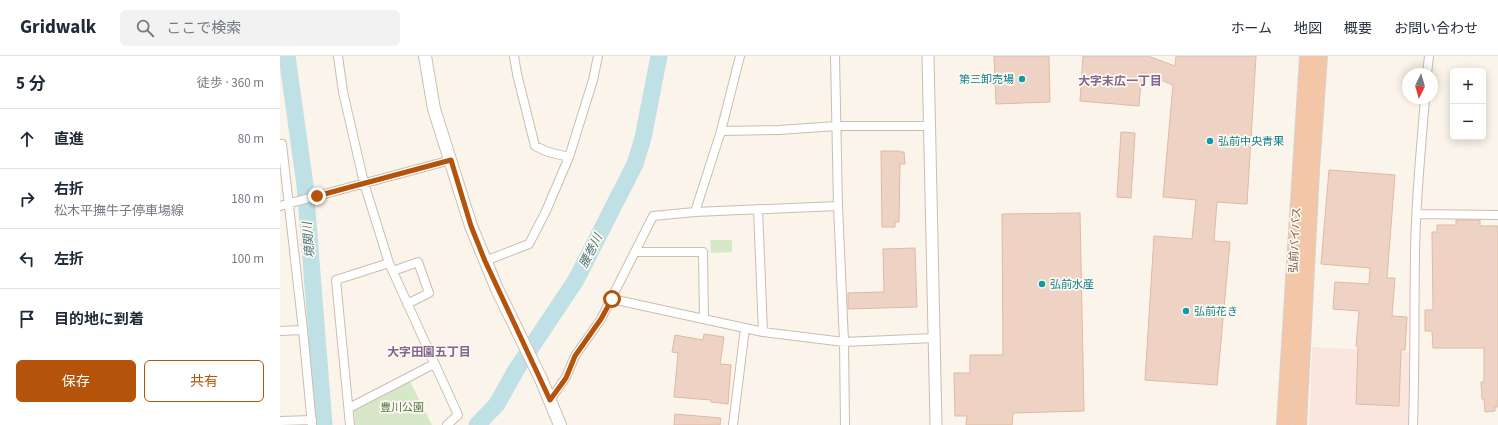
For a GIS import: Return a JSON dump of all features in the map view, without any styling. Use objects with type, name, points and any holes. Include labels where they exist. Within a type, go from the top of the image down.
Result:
[{"type":"highway","name":"弘前バイパス","points":[[1284,425],[1307,56]]},
{"type":"highway","name":"弘前バイパス","points":[[1299,425],[1320,56]]},
{"type":"main road","points":[[425,56],[434,110],[471,226],[497,289],[541,379],[560,425]]},
{"type":"street","points":[[338,56],[343,92],[364,183],[389,263],[458,416],[446,425]]},
{"type":"street","points":[[514,56],[535,146],[548,152],[569,157]]},
{"type":"street","points":[[485,261],[529,244],[546,211],[569,157],[593,80],[598,56]]},
{"type":"street","points":[[695,212],[721,131],[740,56]]},
{"type":"street","points":[[835,56],[838,206],[844,342],[845,425]]},
{"type":"street","points":[[928,56],[936,425]]},
{"type":"street","points":[[1428,68],[1429,56]]},
{"type":"street","points":[[1413,425],[1415,257],[1425,104]]},
{"type":"street","points":[[721,131],[779,130],[836,126],[930,126]]},
{"type":"street","points":[[280,144],[282,144],[291,203],[312,422],[280,421]]},
{"type":"street","points":[[280,206],[451,160]]},
{"type":"street","points":[[550,400],[566,378],[575,356],[601,319],[653,216],[695,212],[838,206]]},
{"type":"street","points":[[758,209],[763,332]]},
{"type":"street","points":[[1417,214],[1498,214]]},
{"type":"street","points":[[635,252],[704,252],[704,320]]},
{"type":"street","points":[[393,271],[418,262],[429,294],[408,304]]},
{"type":"street","points":[[350,425],[336,280],[389,263]]},
{"type":"street","points":[[612,299],[763,332],[844,342],[935,338]]},
{"type":"street","points":[[733,425],[745,328]]},
{"type":"street","points":[[280,331],[304,330]]},
{"type":"street","points":[[349,408],[434,364]]},
{"type":"shaded area","points":[[1312,347],[1409,352],[1409,425],[1309,425]]},
{"type":"green space","points":[[710,240],[732,240],[732,252],[711,253]]},
{"type":"green space","name":"豊川公園","points":[[410,381],[432,425],[355,425],[354,411]]},
{"type":"building","name":"第三卸売場","points":[[994,56],[1049,56],[1050,102],[996,104]]},
{"type":"building","points":[[1083,56],[1148,56],[1175,66],[1176,56],[1256,56],[1247,204],[1217,202],[1214,241],[1230,242],[1217,385],[1145,380],[1154,236],[1192,239],[1196,200],[1163,197],[1173,85],[1142,72],[1139,106],[1080,101]]},
{"type":"building","points":[[1121,132],[1135,133],[1131,198],[1117,197]]},
{"type":"building","points":[[881,151],[904,152],[905,164],[900,164],[899,222],[895,222],[895,227],[882,227]]},
{"type":"building","points":[[1329,170],[1395,175],[1387,278],[1395,278],[1392,316],[1407,317],[1405,350],[1401,350],[1399,406],[1356,404],[1358,347],[1356,346],[1359,311],[1333,309],[1335,282],[1369,284],[1370,268],[1321,264]]},
{"type":"building","name":"弘前水産","points":[[1080,213],[1084,411],[1013,413],[1012,425],[966,425],[967,416],[955,416],[954,373],[970,373],[970,355],[1003,355],[1002,214]]},
{"type":"building","points":[[1456,220],[1480,220],[1480,226],[1498,226],[1498,407],[1495,407],[1495,411],[1485,412],[1484,399],[1482,399],[1481,382],[1484,382],[1484,348],[1433,348],[1432,331],[1425,331],[1425,310],[1433,310],[1432,232],[1437,232],[1437,225],[1456,225]]},
{"type":"building","points":[[915,248],[917,307],[848,309],[848,293],[884,292],[883,249]]},
{"type":"building","points":[[704,334],[724,337],[720,364],[731,365],[728,404],[711,402],[711,400],[674,397],[678,353],[672,352],[675,335],[703,340]]},
{"type":"building","points":[[675,414],[721,418],[720,425],[674,425]]},
{"type":"waterway","name":"境関川","points":[[287,56],[305,185],[324,425]]},
{"type":"waterway","name":"腰巻川","points":[[477,425],[497,404],[516,370],[576,280],[635,164],[643,138],[659,56]]},
{"type":"place","name":"第三卸売場","points":[[1022,79]]},
{"type":"place","name":"弘前中央青果","points":[[1210,141]]},
{"type":"place","name":"弘前水産","points":[[1042,284]]},
{"type":"place","name":"弘前花き","points":[[1186,311]]},
{"type":"district","name":"大字末広一丁目","points":[[1120,81]]},
{"type":"district","name":"大字田園五丁目","points":[[429,352]]},
{"type":"route","points":[[317,196],[451,160],[471,226],[485,261],[550,400],[566,378],[575,356],[601,319],[612,299]]}]
